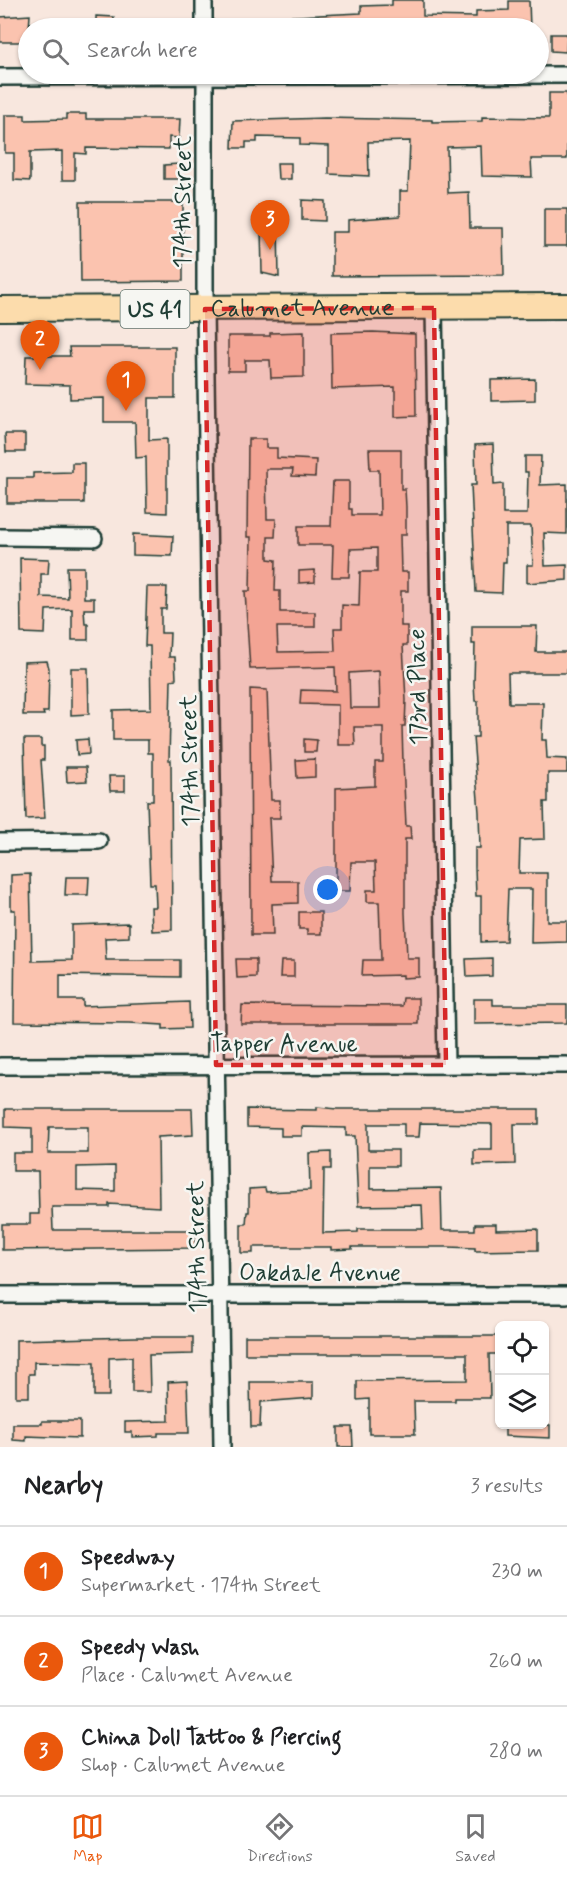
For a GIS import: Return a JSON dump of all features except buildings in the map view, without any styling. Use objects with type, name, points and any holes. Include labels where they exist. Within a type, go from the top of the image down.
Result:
[{"type":"main road","name":"Calumet Avenue","points":[[0,309],[567,306]]},
{"type":"street","points":[[204,0],[204,18]]},
{"type":"street","points":[[549,75],[567,75]]},
{"type":"street","points":[[0,77],[18,77]]},
{"type":"street","name":"174th Street","points":[[205,84],[205,309],[222,1447]]},
{"type":"street","name":"173rd Place","points":[[434,308],[446,1065]]},
{"type":"street","points":[[0,537],[94,538]]},
{"type":"street","points":[[0,842],[99,842]]},
{"type":"street","name":"Tapper Avenue","points":[[0,1066],[567,1065]]},
{"type":"street","name":"Oakdale Avenue","points":[[0,1295],[567,1295]]},
{"type":"highlighted area","points":[[434,308],[446,1065],[216,1065],[205,309]]},
{"type":"place","name":"China Doll Tattoo & Piercing","points":[[270,250]]},
{"type":"place","name":"Speedy Wash","points":[[40,370]]},
{"type":"place","name":"Speedway","points":[[126,411]]}]
